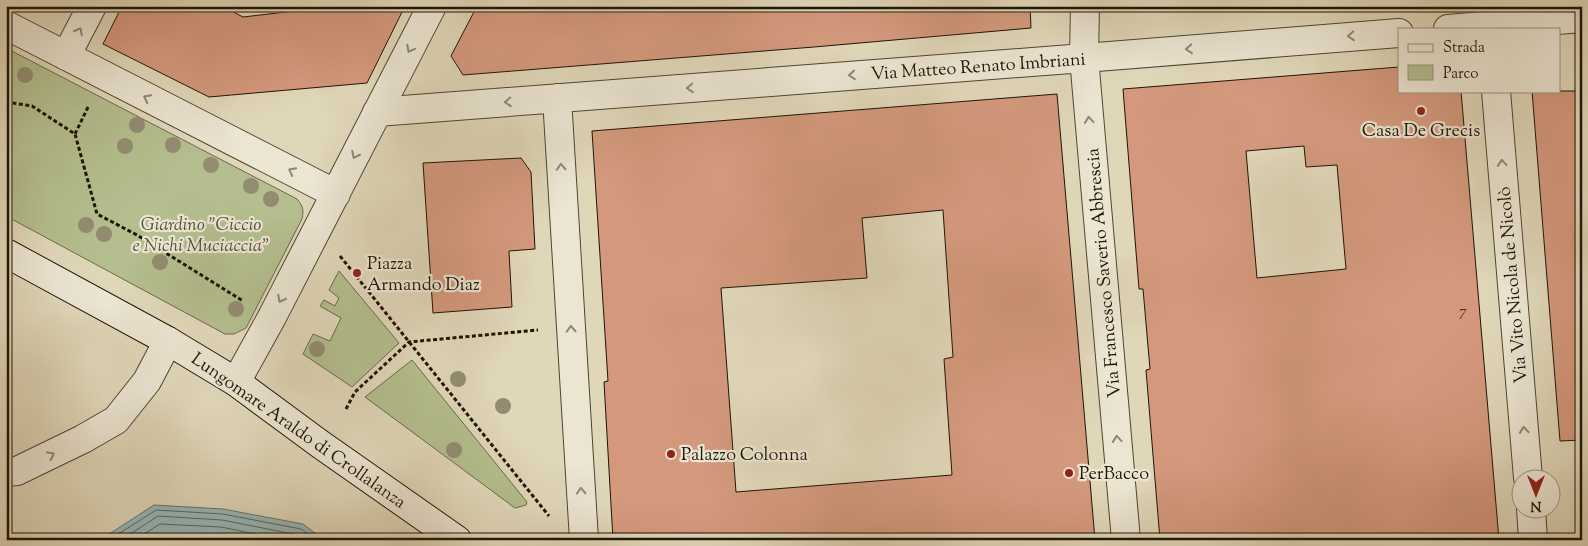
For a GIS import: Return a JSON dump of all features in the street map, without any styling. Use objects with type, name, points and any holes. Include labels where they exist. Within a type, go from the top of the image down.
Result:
[{"type":"street","points":[[66,56],[92,6]]},
{"type":"street","points":[[236,382],[272,317],[432,6]]},
{"type":"street","name":"Via Francesco Saverio Abbrescia","points":[[1085,6],[1084,58],[1126,540]]},
{"type":"street","points":[[1469,28],[1582,18]]},
{"type":"street","points":[[6,25],[336,194]]},
{"type":"street","name":"Via Matteo Renato Imbriani","points":[[557,98],[1398,33]]},
{"type":"street","name":"Via Vito Nicola de Nicolò","points":[[1496,92],[1527,468]]},
{"type":"street","points":[[377,112],[557,98],[584,540]]},
{"type":"street","name":"Lungomare Araldo di Crollalanza","points":[[6,253],[168,341],[236,382],[320,444],[457,540]]},
{"type":"street","points":[[6,472],[17,471],[83,439],[116,420],[148,381],[168,341]]},
{"type":"street","points":[[1532,518],[1534,540]]},
{"type":"path","points":[[91,101],[75,134],[96,214],[137,235],[248,304]]},
{"type":"path","points":[[6,102],[32,106],[75,134]]},
{"type":"path","points":[[339,256],[551,518]]},
{"type":"path","points":[[346,409],[355,392],[409,342],[547,329]]},
{"type":"green space","name":"Giardino \"Ciccio e Nichi Muciaccia\"","points":[[6,48],[297,199],[302,208],[302,219],[246,328],[234,334],[225,334],[6,216]]},
{"type":"green space","points":[[339,271],[399,343],[352,387],[303,354],[313,334],[330,341],[341,318],[320,306],[324,300],[335,306],[339,298],[329,290]]},
{"type":"green space","points":[[412,360],[527,502],[526,505],[515,508],[365,397]]},
{"type":"water","points":[[154,505],[223,509],[303,524],[324,540],[100,540]]},
{"type":"building","points":[[122,6],[222,6],[243,17],[337,6],[405,6],[367,83],[209,97],[103,44]]},
{"type":"building","points":[[477,6],[557,6],[561,8],[573,6],[1030,6],[1031,28],[463,75],[451,56]]},
{"type":"building","points":[[1398,67],[1398,92],[1461,92],[1499,540],[1160,540],[1146,370],[1150,369],[1143,289],[1139,289],[1123,89]],"holes":[[[1304,146],[1306,167],[1337,165],[1346,269],[1257,278],[1246,151]]]},
{"type":"building","points":[[1582,91],[1582,440],[1560,441],[1532,92]]},
{"type":"building","points":[[1057,94],[1095,540],[613,540],[604,382],[608,381],[592,131]],"holes":[[[943,210],[953,357],[944,359],[952,475],[736,492],[721,288],[867,278],[862,218]]]},
{"type":"building","points":[[521,158],[531,172],[535,249],[509,251],[512,307],[433,313],[423,163]]},
{"type":"place","name":"Casa De Grecis","points":[[1421,111]]},
{"type":"place","name":"Piazza Armando Diaz","points":[[357,273]]},
{"type":"place","name":"Palazzo Colonna","points":[[671,454]]},
{"type":"place","name":"PerBacco","points":[[1069,473]]}]
